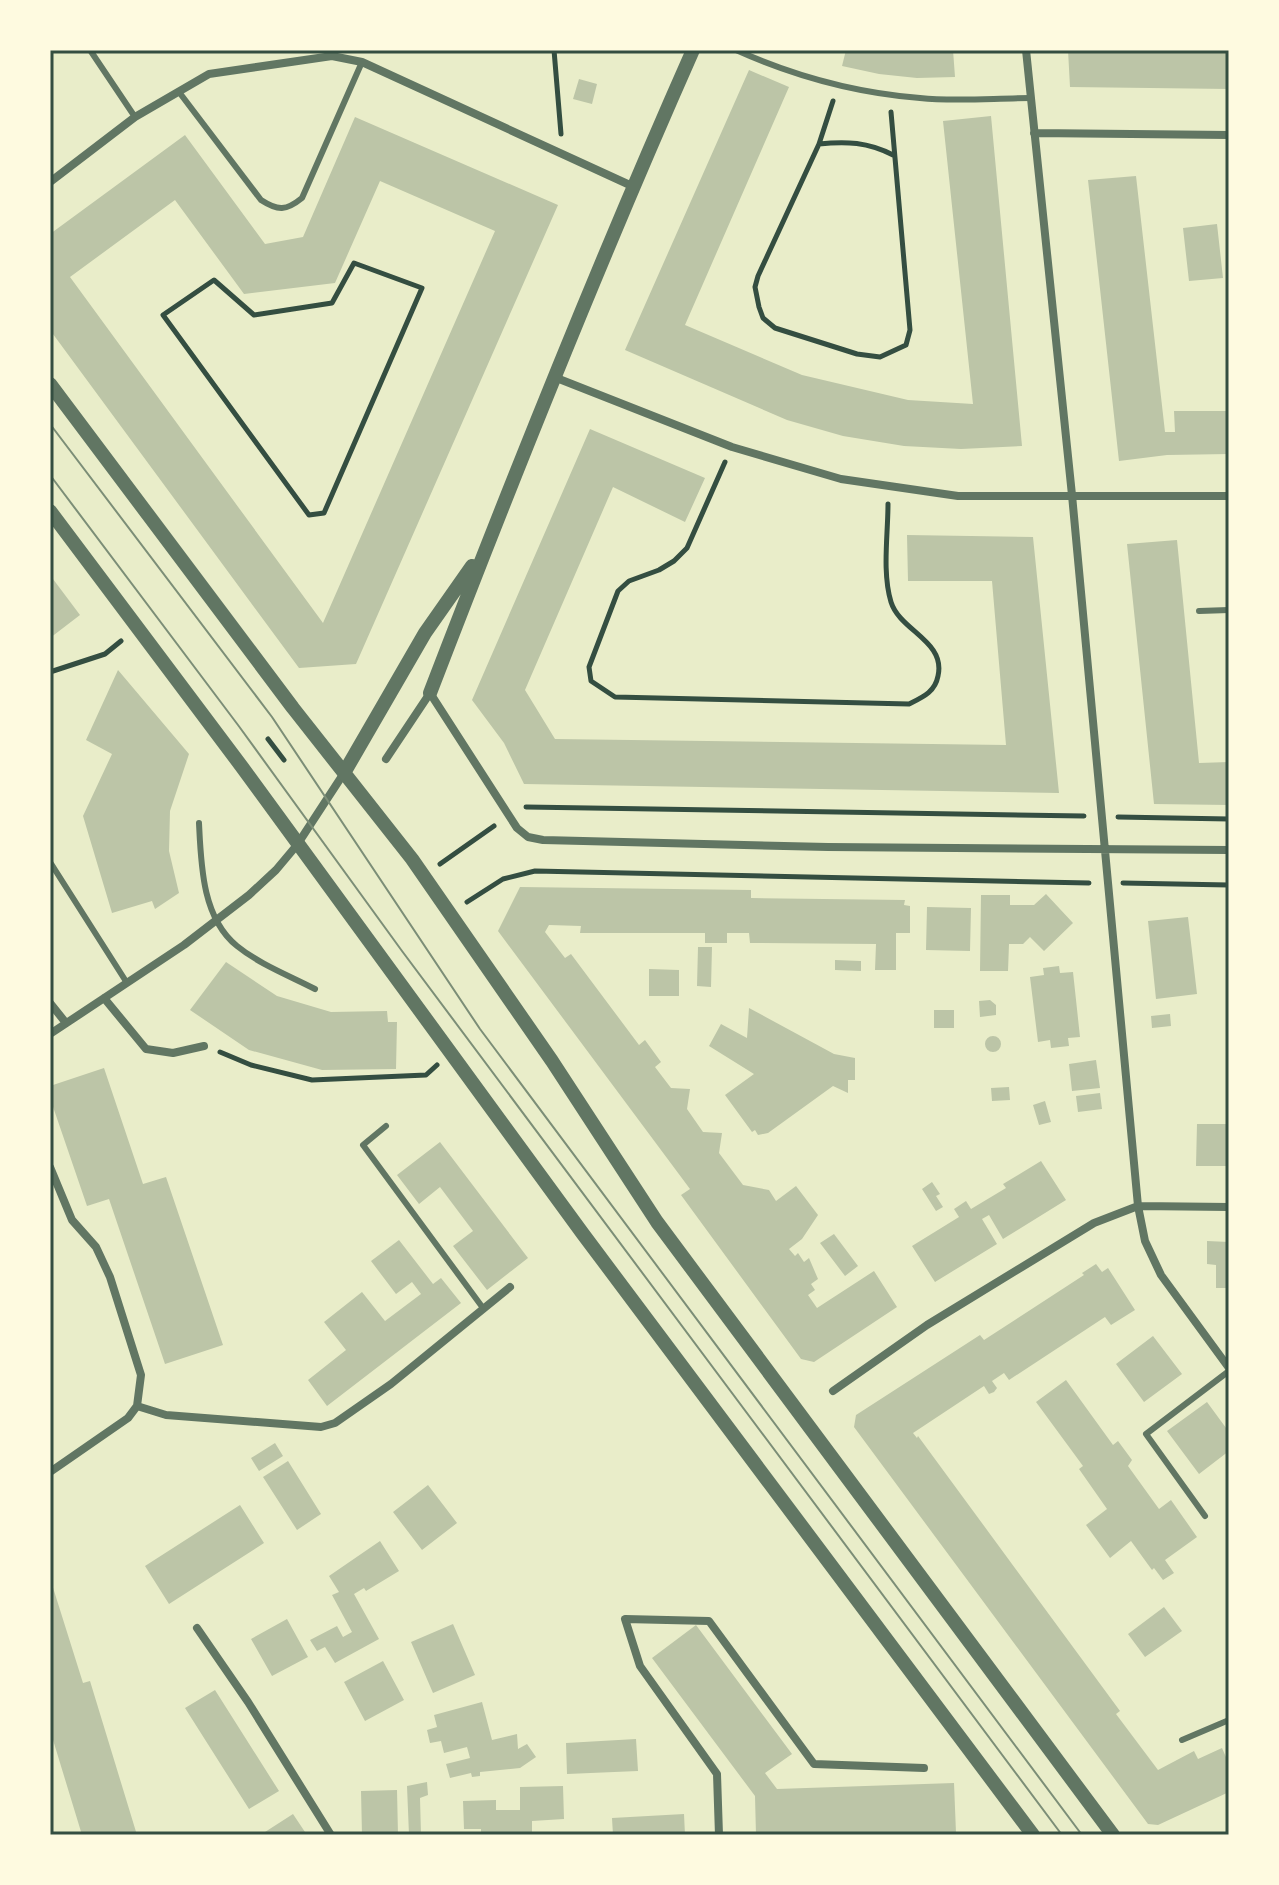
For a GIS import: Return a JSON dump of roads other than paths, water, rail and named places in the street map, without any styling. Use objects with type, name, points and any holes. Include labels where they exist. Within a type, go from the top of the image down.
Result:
[{"type":"street","points":[[386,759],[430,693],[484,548],[632,186],[693,50]]},
{"type":"street","points":[[1026,50],[1072,495],[1138,1206],[1145,1241],[1161,1275],[1229,1370]]},
{"type":"street","points":[[50,182],[135,117],[209,74],[332,56],[362,62],[632,186]]},
{"type":"street","points":[[1034,133],[1229,135]]},
{"type":"street","points":[[554,377],[732,447],[841,479],[958,496],[1229,496]]},
{"type":"street","points":[[50,384],[424,876],[552,1061],[657,1222],[1113,1835]]},
{"type":"street","points":[[50,511],[1033,1835]]},
{"type":"street","points":[[50,1034],[218,919],[276,870],[297,845],[344,773],[425,633],[484,548]]},
{"type":"street","points":[[430,693],[508,817],[528,837],[543,840],[1229,850]]},
{"type":"street","points":[[104,998],[146,1049],[173,1053],[204,1046]]},
{"type":"street","points":[[50,1003],[66,1023]]},
{"type":"street","points":[[50,1167],[72,1220],[96,1247],[110,1277],[141,1375],[137,1406],[128,1418],[50,1472]]},
{"type":"street","points":[[833,1391],[927,1325],[1094,1223],[1138,1206],[1229,1207]]},
{"type":"street","points":[[137,1406],[166,1415],[321,1427],[335,1423],[391,1384],[510,1287]]},
{"type":"street","points":[[719,1835],[717,1774],[640,1666],[625,1619],[709,1621],[814,1764],[924,1768]]},
{"type":"street","points":[[197,1628],[248,1702],[331,1835]]},
{"type":"lane","points":[[90,50],[135,117]]},
{"type":"lane","points":[[736,50],[788,72],[890,95],[924,99],[1031,98]]},
{"type":"lane","points":[[179,92],[261,200],[276,209],[290,208],[302,198],[362,62]]},
{"type":"lane","points":[[1199,611],[1229,610]]},
{"type":"lane","points":[[199,823],[201,871],[218,919],[238,947],[315,989]]},
{"type":"lane","points":[[50,862],[127,983]]},
{"type":"lane","points":[[386,1126],[363,1145],[483,1308]]},
{"type":"lane","points":[[1205,1516],[1146,1434],[1229,1370]]},
{"type":"lane","points":[[1182,1740],[1229,1720]]},
{"type":"tram line","points":[[50,424],[272,717],[480,1029],[1082,1835]]},
{"type":"tram line","points":[[50,475],[1062,1835]]}]
